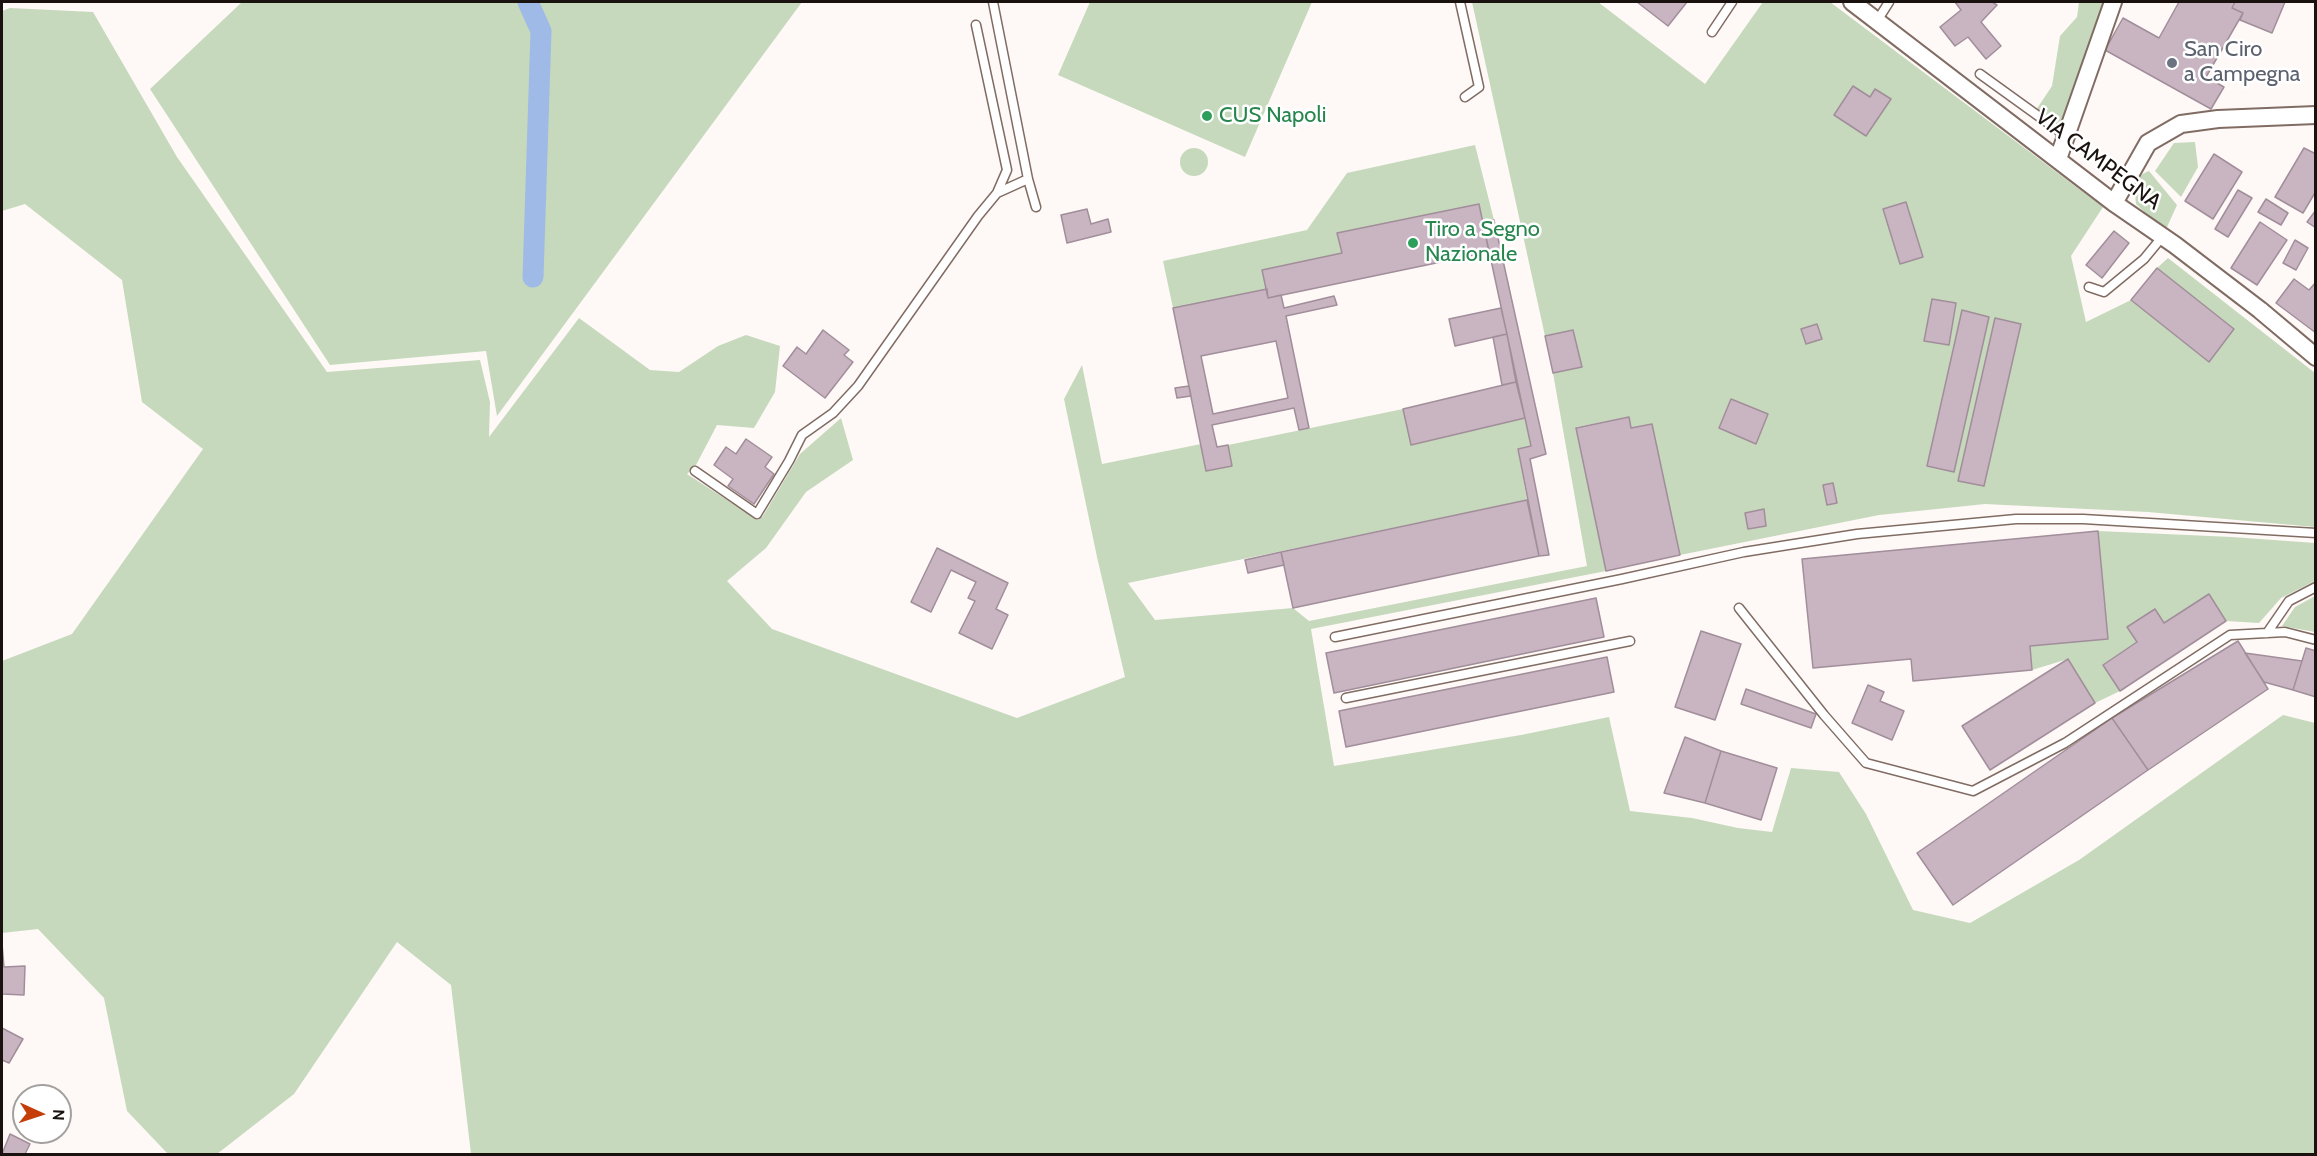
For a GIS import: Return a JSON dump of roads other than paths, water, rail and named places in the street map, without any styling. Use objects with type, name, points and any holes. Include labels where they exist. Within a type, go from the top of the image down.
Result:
[{"type":"street","name":"VIA CAMPEGNA","points":[[1852,2],[2114,203],[2163,236],[2260,310],[2316,357]]},
{"type":"street","points":[[2058,159],[2113,2]]},
{"type":"street","points":[[2114,203],[2148,143],[2181,124],[2218,119],[2316,115]]},
{"type":"lane","points":[[993,2],[1028,179],[1036,207]]},
{"type":"lane","points":[[1460,2],[1479,87],[1465,97]]},
{"type":"lane","points":[[1712,32],[1732,2]]},
{"type":"lane","points":[[1877,21],[1889,2]]},
{"type":"lane","points":[[695,471],[757,514],[802,435],[833,414],[858,386],[978,216],[997,193],[1007,170],[976,25]]},
{"type":"lane","points":[[1980,74],[2066,136]]},
{"type":"lane","points":[[997,193],[1028,179]]},
{"type":"lane","points":[[2089,287],[2104,292],[2144,259],[2163,236]]},
{"type":"lane","points":[[1335,638],[1611,582],[1744,552],[1857,534],[2016,519],[2177,523],[2316,533]]},
{"type":"lane","points":[[2267,633],[2289,601],[2316,586]]},
{"type":"lane","points":[[1739,608],[1824,715],[1866,763],[1973,791],[2065,743],[2230,635],[2285,632],[2316,640]]},
{"type":"lane","points":[[1346,698],[1630,641]]},
{"type":"waterway","points":[[528,2],[541,31],[533,277]]},
{"type":"place","name":"San Ciro a Campegna","points":[[2172,63]]},
{"type":"place","name":"CUS Napoli","points":[[1207,116]]},
{"type":"place","name":"Tiro a Segno Nazionale","points":[[1413,243]]}]
